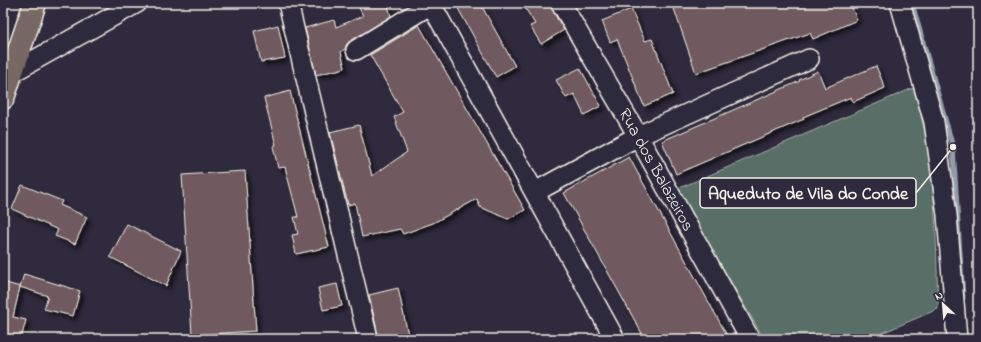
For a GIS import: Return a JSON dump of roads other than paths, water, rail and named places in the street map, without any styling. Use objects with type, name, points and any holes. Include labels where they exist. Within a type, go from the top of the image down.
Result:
[{"type":"main road","points":[[3,98],[7,75],[35,3]]},
{"type":"street","points":[[7,75],[137,3]]},
{"type":"street","points":[[288,3],[368,339]]},
{"type":"street","name":"Rua dos Balazeiros","points":[[561,3],[638,136],[750,339]]},
{"type":"street","points":[[900,3],[934,122],[947,215],[957,339]]},
{"type":"street","points":[[356,50],[432,4],[615,339]]},
{"type":"street","points":[[535,192],[638,136],[809,59]]},
{"type":"waterway","points":[[912,3],[953,147],[963,298]]},
{"type":"place","name":"Aqueduto de Vila do Conde","points":[[953,147]]}]
